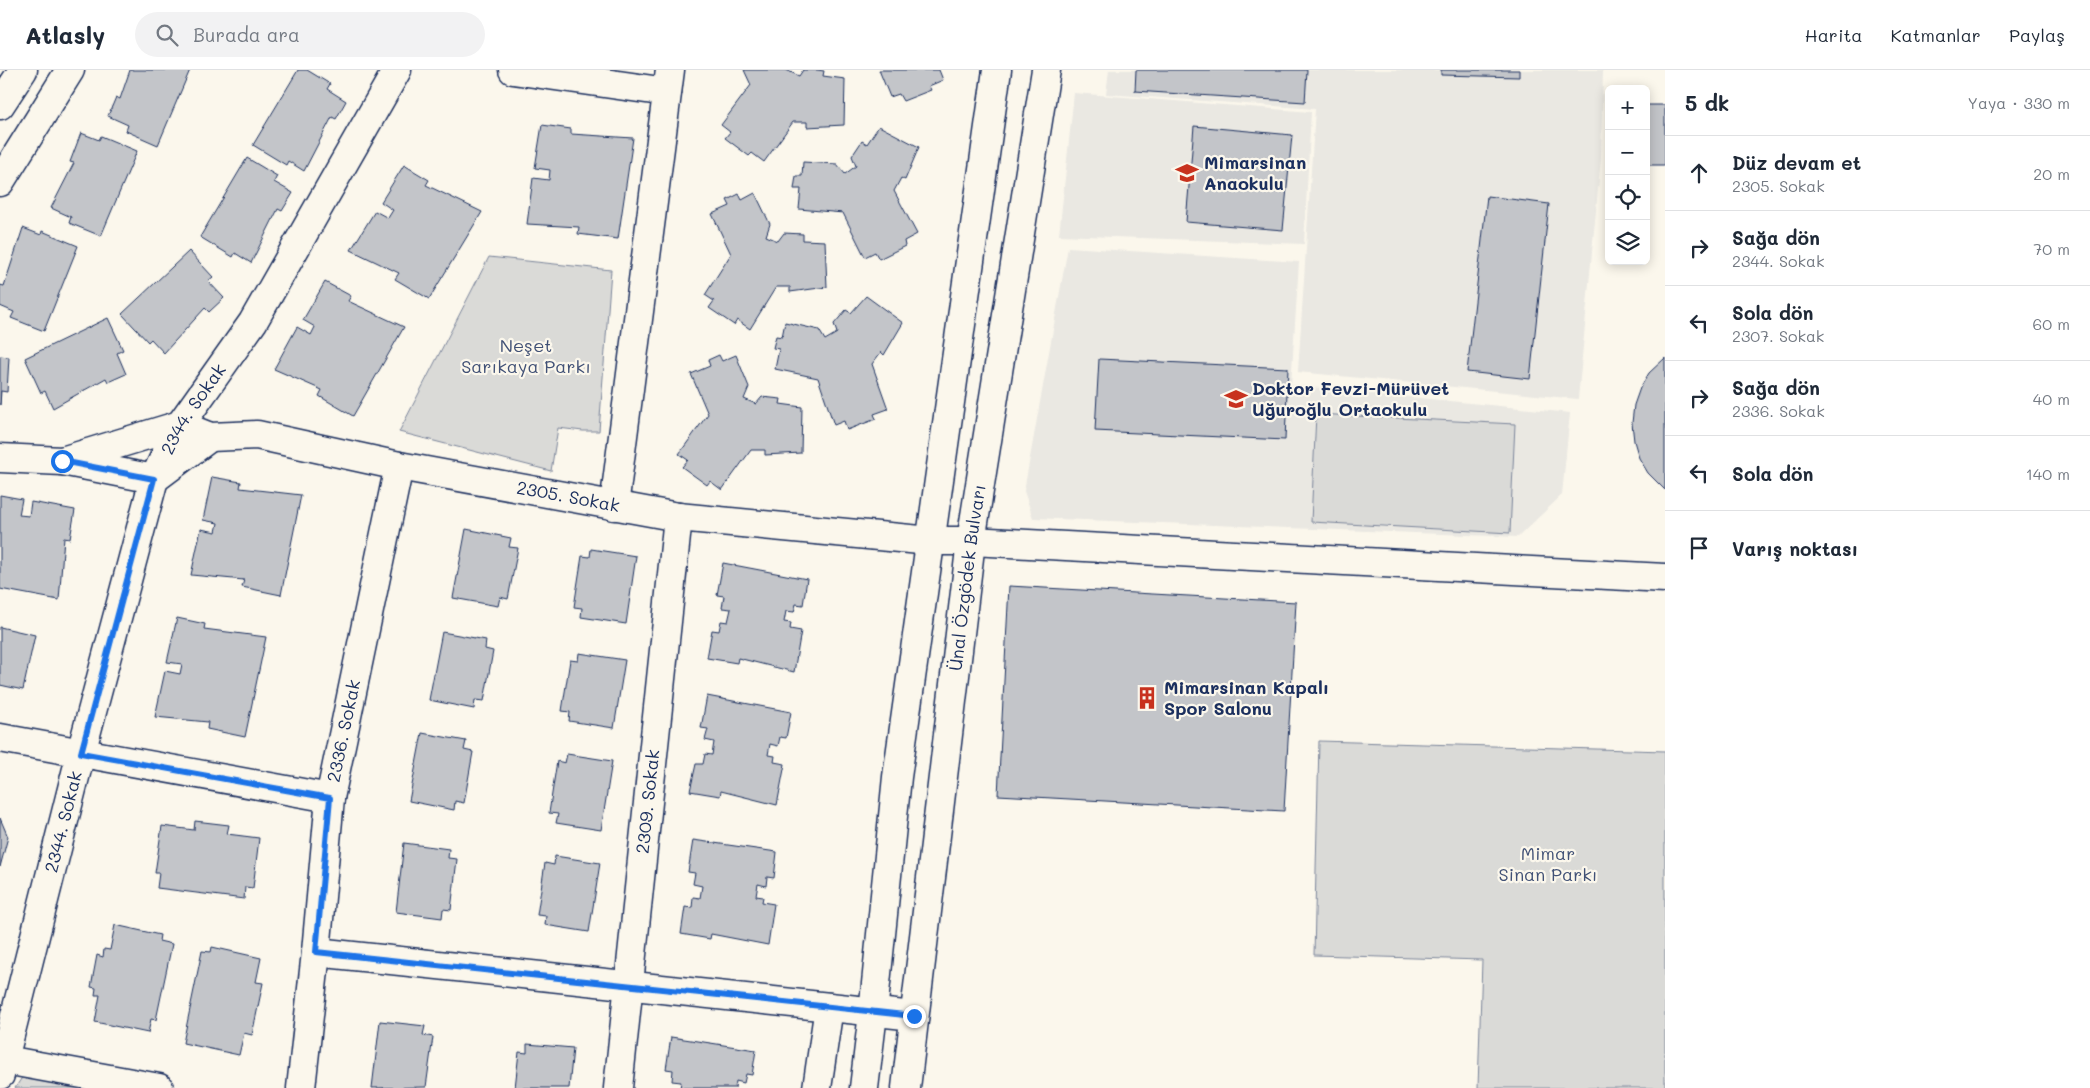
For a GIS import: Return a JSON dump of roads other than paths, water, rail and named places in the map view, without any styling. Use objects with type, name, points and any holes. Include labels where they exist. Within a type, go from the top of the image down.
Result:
[{"type":"street","points":[[0,105],[23,70]]},
{"type":"street","points":[[0,182],[70,70]]},
{"type":"street","name":"2344. Sokak","points":[[1,1065],[154,479],[180,425],[253,322],[398,70]]},
{"type":"street","points":[[514,70],[669,81],[614,506]]},
{"type":"street","points":[[864,1088],[897,777],[996,70]]},
{"type":"street","name":"Ünal Özgödek Bulvarı","points":[[906,1088],[971,541],[1046,70]]},
{"type":"street","points":[[62,461],[180,425]]},
{"type":"street","name":"2305. Sokak","points":[[180,425],[210,437],[257,435],[399,466],[678,517],[931,541],[971,541],[1665,578]]},
{"type":"street","points":[[0,458],[62,461],[154,479],[210,437]]},
{"type":"street","name":"2336. Sokak","points":[[301,1088],[330,798],[399,466]]},
{"type":"street","name":"2309. Sokak","points":[[618,1088],[678,517]]},
{"type":"street","points":[[0,738],[330,798]]},
{"type":"street","points":[[316,952],[914,1016]]},
{"type":"street","points":[[817,1088],[829,1008]]},
{"type":"street","points":[[1,1065],[159,1088]]},
{"type":"place","name":"Mimarsinan Anaokulu","points":[[1187,173]]},
{"type":"place","name":"Doktor Fevzi-Mürüvet Uğuroğlu Ortaokulu","points":[[1236,399]]},
{"type":"place","name":"Mimarsinan Kapalı Spor Salonu","points":[[1147,698]]},
{"type":"park label","name":"Neşet Sarıkaya Parkı","points":[[526,356]]},
{"type":"park label","name":"Mimar Sinan Parkı","points":[[1548,864]]}]
